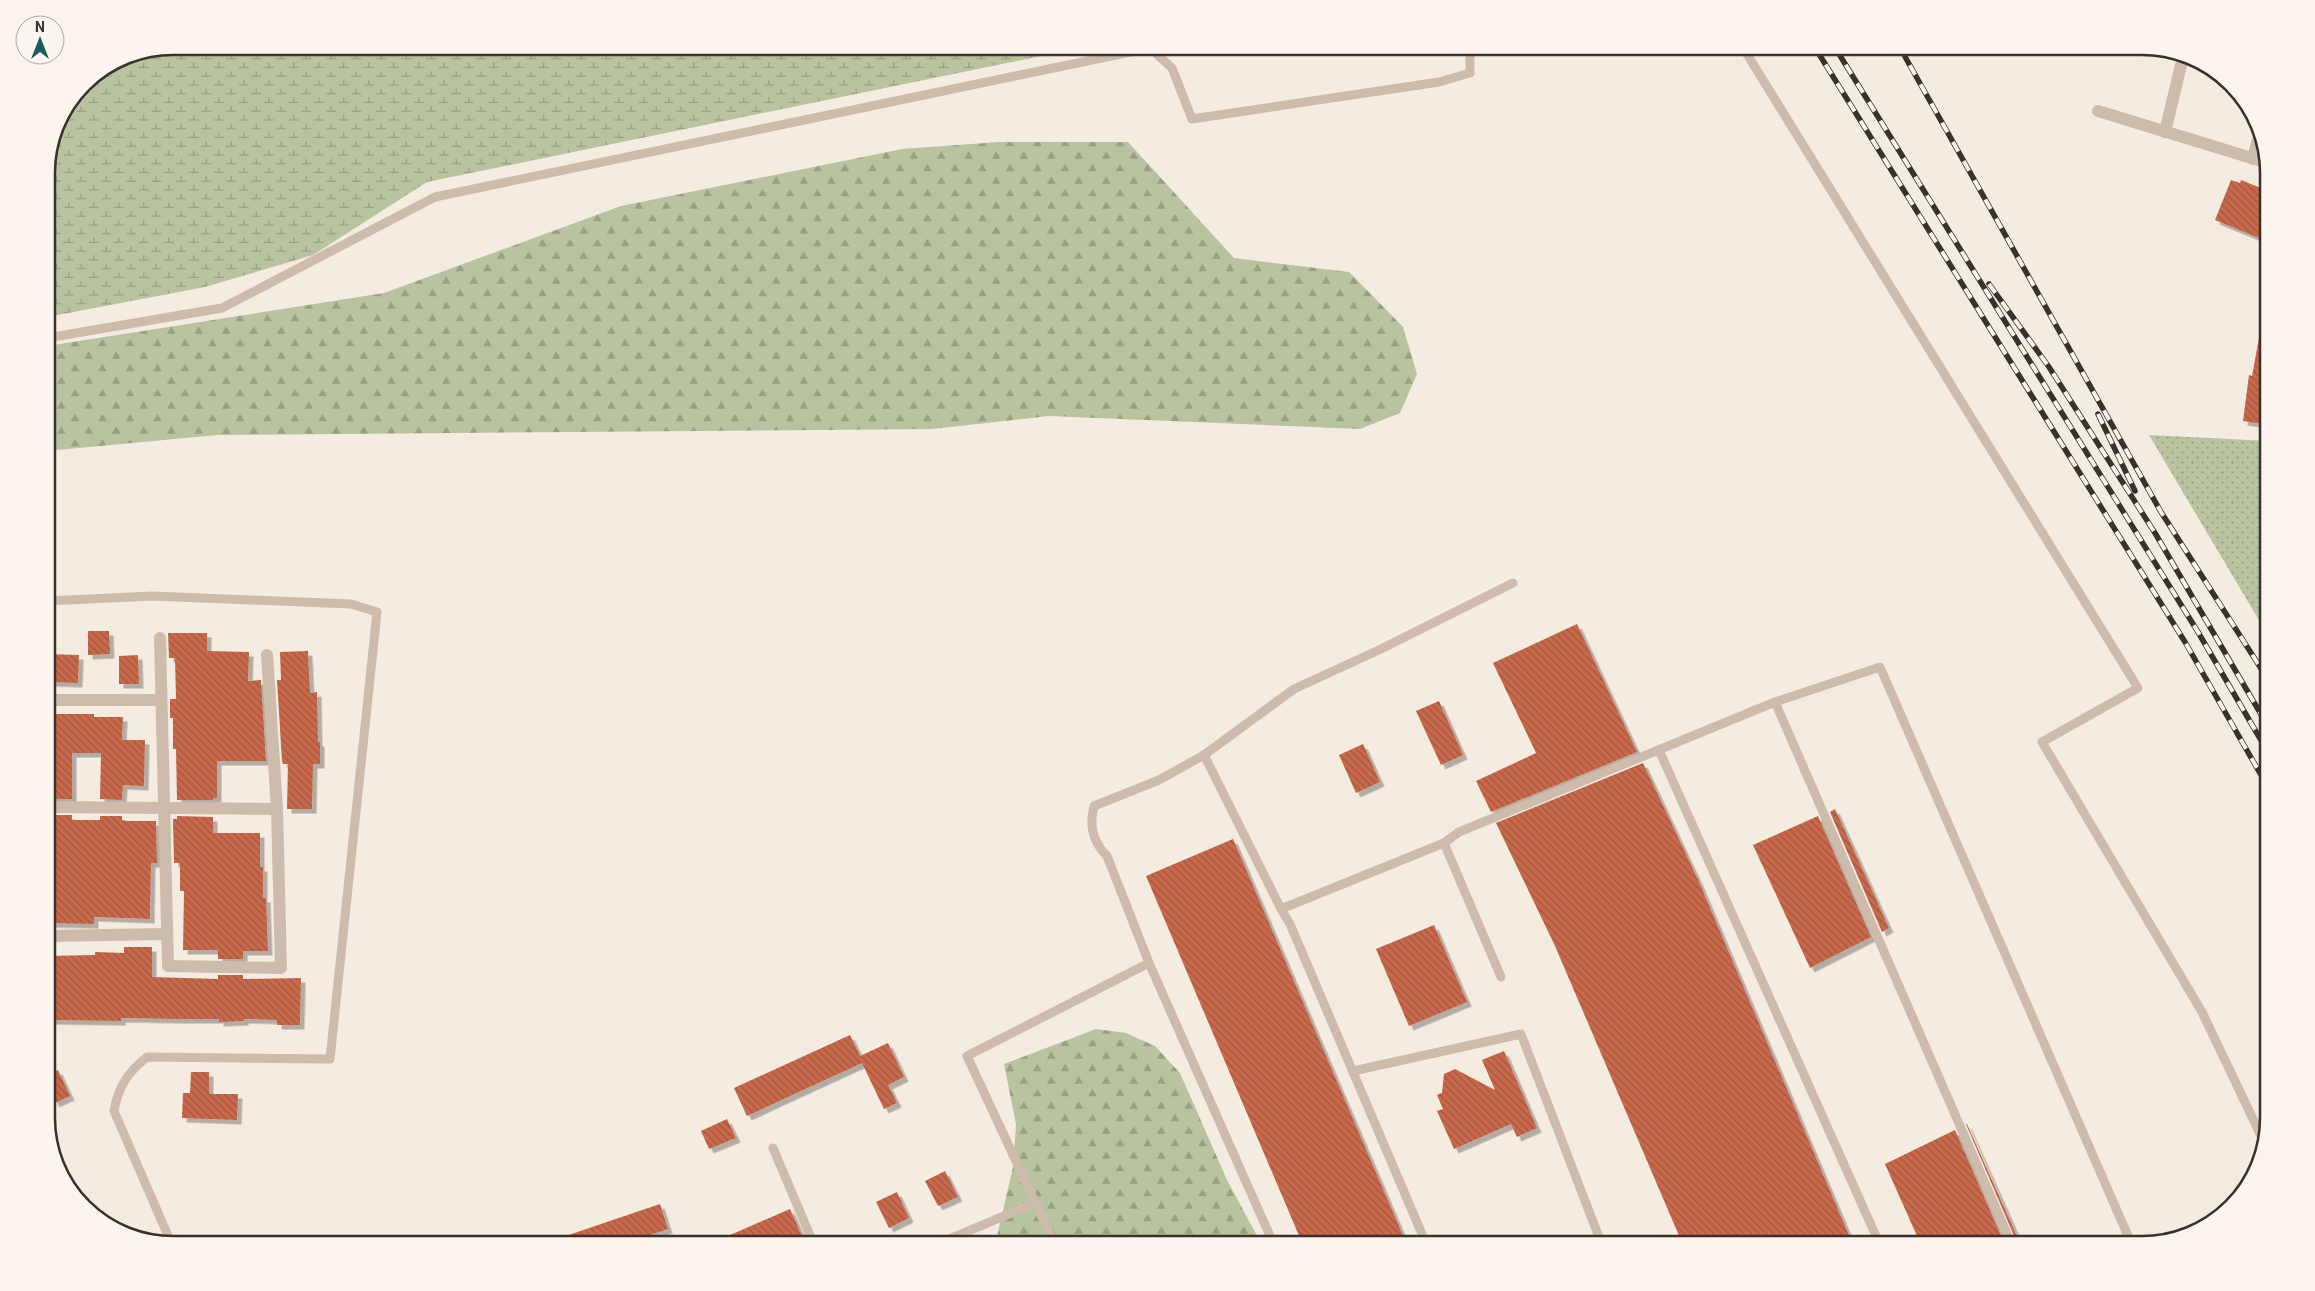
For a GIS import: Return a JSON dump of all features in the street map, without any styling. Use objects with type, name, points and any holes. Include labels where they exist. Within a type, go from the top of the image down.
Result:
[{"type":"street","points":[[2165,132],[2182,62]]},
{"type":"street","points":[[2098,111],[2259,161]]},
{"type":"street","points":[[2254,159],[2257,146]]},
{"type":"street","points":[[160,638],[160,700],[168,966],[281,968],[277,809],[267,655]]},
{"type":"street","points":[[55,700],[160,700]]},
{"type":"street","points":[[55,807],[277,809]]},
{"type":"street","points":[[55,936],[167,934]]},
{"type":"lane","points":[[55,336],[222,308],[435,197],[1116,55]]},
{"type":"lane","points":[[1161,55],[1172,68],[1192,118],[1439,82],[1470,73],[1470,55]]},
{"type":"lane","points":[[1748,55],[2138,688],[2042,742],[2202,1012],[2259,1132]]},
{"type":"lane","points":[[1270,1236],[1149,963],[1107,856],[1101,850],[1093,835],[1092,813],[1094,806],[1159,780],[1204,755],[1294,689],[1379,650],[1513,582]]},
{"type":"lane","points":[[55,601],[152,596],[351,604],[377,612],[330,1059],[147,1057],[128,1074],[116,1098],[114,1111],[168,1236]]},
{"type":"lane","points":[[1281,909],[1444,843],[1459,832],[1775,702],[1880,667],[2128,1236]]},
{"type":"lane","points":[[1775,702],[2008,1236]]},
{"type":"lane","points":[[1659,750],[1876,1236]]},
{"type":"lane","points":[[1204,755],[1290,924],[1422,1234]]},
{"type":"lane","points":[[1444,843],[1501,977]]},
{"type":"lane","points":[[1050,1236],[967,1056],[1149,963]]},
{"type":"lane","points":[[1353,1071],[1521,1034],[1599,1236]]},
{"type":"lane","points":[[773,1148],[810,1236]]},
{"type":"lane","points":[[956,1236],[1035,1203]]},
{"type":"green space","points":[[173,55],[1046,55],[427,182],[313,255],[205,287],[55,315],[55,165],[59,143],[67,121],[79,101],[101,79],[135,61]]},
{"type":"green space","points":[[999,142],[1128,142],[1234,258],[1349,272],[1403,327],[1417,374],[1400,413],[1360,429],[1049,416],[932,429],[217,435],[55,450],[55,345],[384,293],[621,206],[902,149]]},
{"type":"green space","points":[[2149,435],[2260,441],[2260,622]]},
{"type":"green space","points":[[1096,1029],[1126,1033],[1155,1046],[1180,1073],[1227,1180],[1257,1236],[997,1236],[1013,1167],[1016,1124],[1004,1064]]},
{"type":"building","points":[[2231,180],[2240,183],[2241,180],[2260,188],[2260,238],[2215,220]]},
{"type":"building","points":[[2260,332],[2260,424],[2243,421],[2249,375],[2252,376]]},
{"type":"building","points":[[1577,624],[1637,752],[1491,812],[1476,781],[1536,753],[1493,663]]},
{"type":"building","points":[[88,631],[109,631],[110,654],[88,655]]},
{"type":"building","points":[[168,633],[207,633],[207,651],[249,652],[248,681],[261,680],[266,761],[217,761],[217,798],[213,798],[213,800],[177,800],[176,749],[173,749],[173,718],[170,718],[170,699],[176,699],[175,658],[169,658]]},
{"type":"building","points":[[308,651],[310,693],[317,692],[320,764],[313,764],[312,809],[287,809],[288,764],[283,764],[282,761],[277,680],[281,680],[280,652]]},
{"type":"building","points":[[55,654],[79,655],[78,683],[55,682]]},
{"type":"building","points":[[138,655],[139,684],[119,684],[119,656]]},
{"type":"building","points":[[1439,701],[1463,755],[1441,765],[1416,711]]},
{"type":"building","points":[[55,714],[94,714],[94,717],[123,717],[122,740],[145,740],[144,786],[123,785],[122,800],[100,799],[101,753],[72,753],[72,799],[55,799]]},
{"type":"building","points":[[1363,744],[1380,782],[1356,793],[1339,755]]},
{"type":"building","points":[[1643,763],[1699,882],[1849,1236],[1679,1236],[1555,946],[1496,823]]},
{"type":"building","points":[[1835,809],[1889,928],[1882,932],[1830,812]]},
{"type":"building","points":[[55,815],[72,815],[72,820],[100,820],[100,816],[122,816],[122,820],[126,821],[156,821],[157,863],[151,863],[150,919],[94,917],[94,924],[55,923]]},
{"type":"building","points":[[177,816],[213,817],[213,833],[260,833],[260,867],[263,867],[263,898],[266,898],[268,951],[243,951],[243,959],[218,959],[218,950],[183,950],[184,891],[180,891],[180,863],[174,863],[173,819],[177,819]]},
{"type":"building","points":[[1818,816],[1871,937],[1810,968],[1753,845]]},
{"type":"building","points":[[1233,839],[1403,1236],[1299,1236],[1146,876]]},
{"type":"building","points":[[1434,925],[1467,1002],[1409,1026],[1376,949]]},
{"type":"building","points":[[124,947],[152,947],[152,977],[218,979],[218,975],[243,975],[243,979],[301,978],[300,1025],[277,1025],[277,1020],[244,1019],[244,1021],[219,1022],[219,1019],[121,1018],[121,1021],[55,1020],[55,956],[95,955],[95,952],[124,953]]},
{"type":"building","points":[[850,1035],[860,1056],[888,1043],[904,1077],[888,1085],[897,1103],[884,1109],[862,1063],[747,1116],[734,1088]]},
{"type":"building","points":[[1504,1051],[1537,1128],[1517,1137],[1511,1124],[1454,1149],[1437,1111],[1443,1109],[1437,1095],[1442,1093],[1444,1074],[1455,1069],[1495,1090],[1482,1060]]},
{"type":"building","points":[[58,1070],[70,1096],[55,1103],[55,1071]]},
{"type":"building","points":[[191,1072],[209,1072],[209,1094],[238,1094],[237,1120],[182,1118],[183,1093],[190,1093]]},
{"type":"building","points":[[727,1119],[736,1138],[709,1149],[701,1131]]},
{"type":"building","points":[[1966,1124],[2017,1236],[2014,1236]]},
{"type":"building","points":[[1955,1130],[2001,1236],[1917,1236],[1885,1164]]},
{"type":"building","points":[[945,1171],[958,1197],[938,1206],[925,1181]]},
{"type":"building","points":[[897,1192],[909,1218],[889,1228],[876,1202]]},
{"type":"building","points":[[660,1204],[668,1229],[647,1236],[566,1236]]},
{"type":"building","points":[[790,1209],[802,1236],[728,1236]]},
{"type":"railway","points":[[1820,55],[2185,642],[2260,773]]},
{"type":"railway","points":[[1840,55],[2198,632],[2260,739]]},
{"type":"railway","points":[[1904,55],[2161,512],[2260,667]]},
{"type":"railway","points":[[1989,284],[2049,367],[2155,533],[2260,713]]},
{"type":"railway","points":[[2098,414],[2135,491]]}]
